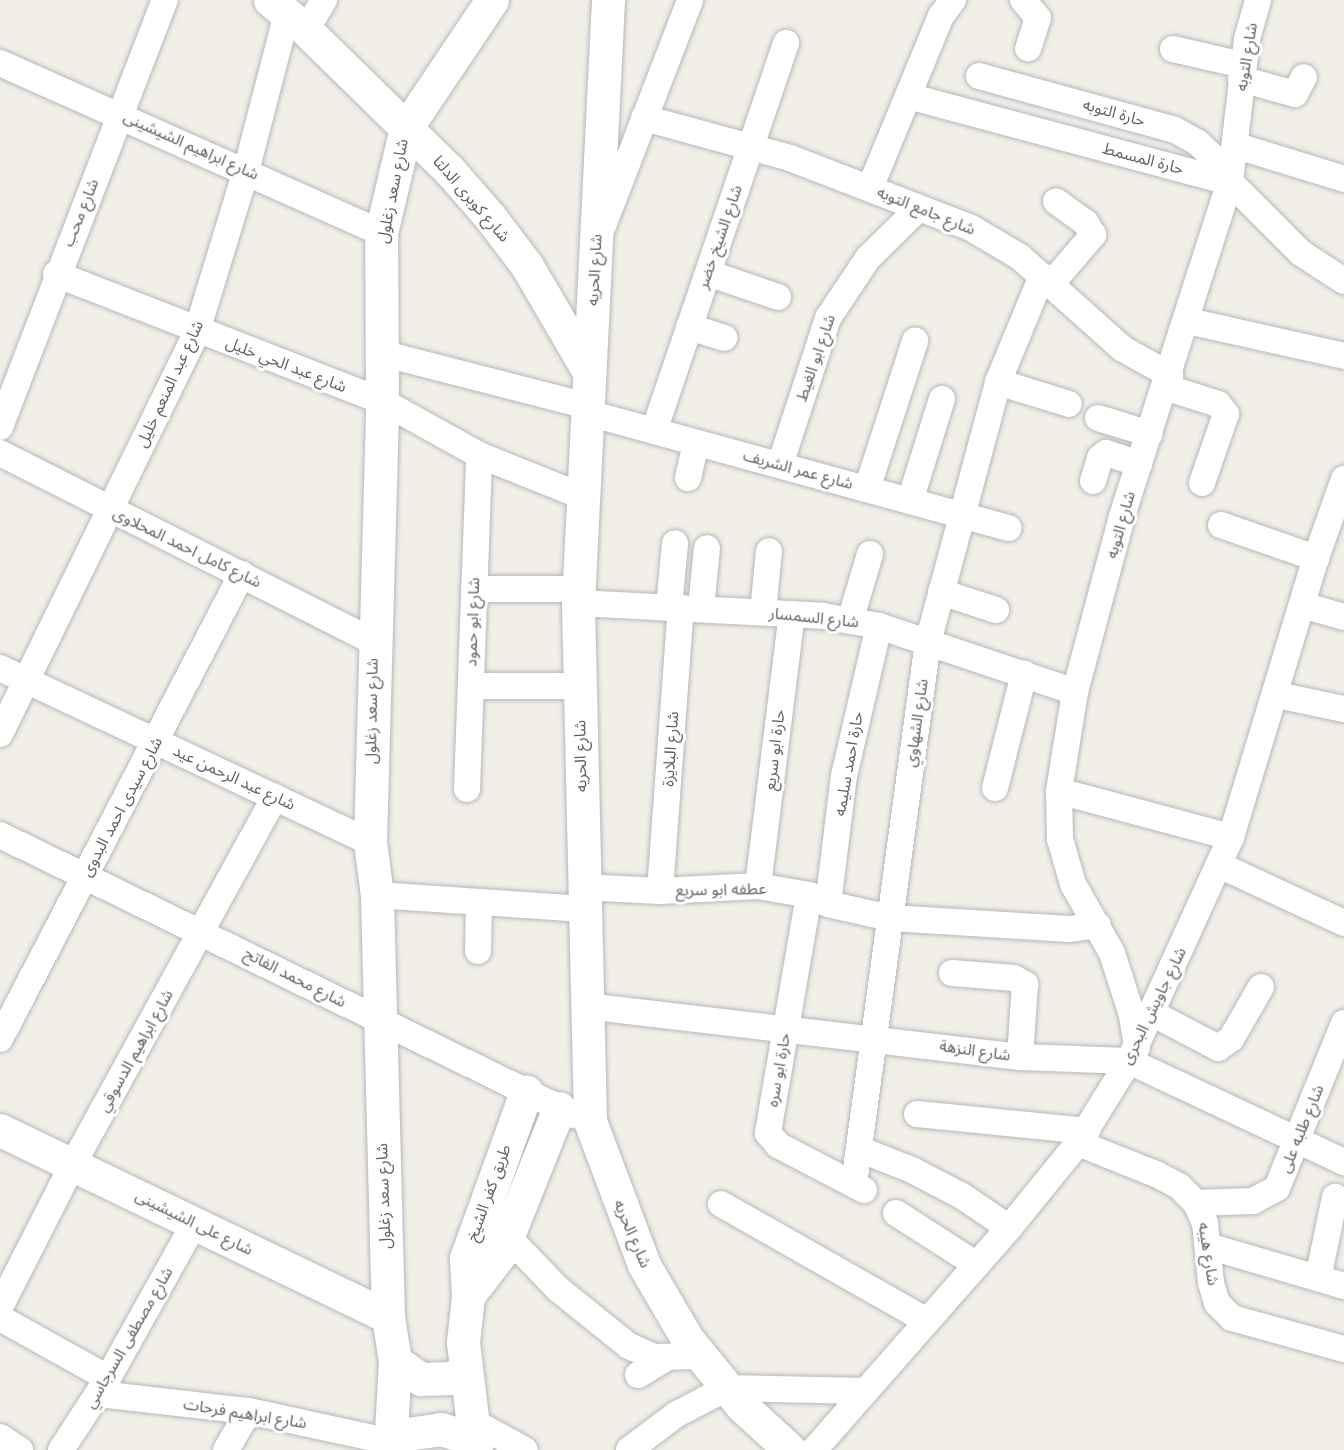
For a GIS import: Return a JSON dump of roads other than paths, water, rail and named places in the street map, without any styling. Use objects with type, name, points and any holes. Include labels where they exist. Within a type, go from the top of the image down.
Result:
[{"type":"street","name":"شارع محب","points":[[0,427],[56,274],[165,0]]},
{"type":"street","name":"شارع عبد المنعم خليل","points":[[0,734],[197,331],[246,171],[288,15],[324,0]]},
{"type":"street","name":"شارع سعد زغلول","points":[[390,1446],[395,1361],[388,1317],[378,1019],[377,895],[370,842],[382,401],[381,233],[406,128],[492,0]]},
{"type":"street","name":"شارع الحريه","points":[[608,0],[579,596],[590,1121],[644,1265],[701,1356],[727,1388],[790,1450]]},
{"type":"street","points":[[596,244],[690,0]]},
{"type":"street","points":[[870,188],[941,16],[953,0]]},
{"type":"street","points":[[1023,0],[1038,18],[1028,48]]},
{"type":"street","name":"شارع التوبه","points":[[1133,1054],[1124,984],[1098,925],[1073,884],[1060,839],[1059,791],[1075,692],[1140,464],[1188,321],[1230,182],[1237,146],[1242,72],[1258,0]]},
{"type":"street","name":"شارع كوبرى الدلتا","points":[[288,15],[450,171],[515,250],[560,318],[589,372]]},
{"type":"street","name":"شارع الشيخ خضر","points":[[654,431],[786,43]]},
{"type":"street","points":[[1173,49],[1242,72],[1295,94],[1304,77]]},
{"type":"street","name":"شارع ابراهيم الشيشينى","points":[[0,63],[120,114],[381,233]]},
{"type":"street","name":"حارة التوبه","points":[[979,76],[1175,130],[1198,143],[1216,160],[1230,182]]},
{"type":"street","name":"حارة المسمط","points":[[908,96],[1230,182]]},
{"type":"street","name":"شارع جامع التوبه","points":[[644,118],[751,146],[870,188],[997,241],[1046,280],[1123,349],[1167,381],[1218,404],[1226,414],[1202,483]]},
{"type":"street","points":[[1237,146],[1344,179]]},
{"type":"street","points":[[1230,182],[1301,253],[1344,281]]},
{"type":"street","name":"شارع الشهاوي","points":[[859,1187],[859,1149],[928,642],[998,382],[1046,280],[1093,235],[1086,223],[1056,201]]},
{"type":"street","name":"شارع ابو الغيط","points":[[780,465],[828,318],[868,258],[919,208]]},
{"type":"street","points":[[708,273],[778,297]]},
{"type":"street","name":"شارع عبد الحي خليل","points":[[56,274],[197,331],[382,401],[479,455],[584,497]]},
{"type":"street","points":[[1188,321],[1344,356]]},
{"type":"street","points":[[690,327],[723,338]]},
{"type":"street","points":[[867,489],[915,341]]},
{"type":"street","name":"شارع عمر الشريف","points":[[381,353],[588,409],[654,431],[1009,528]]},
{"type":"street","points":[[998,382],[1069,404]]},
{"type":"street","points":[[910,501],[942,399]]},
{"type":"street","points":[[1098,418],[1150,434]]},
{"type":"street","points":[[688,478],[696,442]]},
{"type":"street","name":"شارع كامل احمد المحلاوى","points":[[0,453],[110,511],[242,574],[374,642]]},
{"type":"street","points":[[1093,481],[1100,458],[1106,453],[1140,464]]},
{"type":"street","name":"شارع ابو حمود","points":[[467,789],[479,455]]},
{"type":"street","name":"شارع جاويش البحرى","points":[[814,1450],[1009,1228],[1082,1137],[1133,1054],[1231,837],[1277,695],[1316,558],[1344,479]]},
{"type":"street","points":[[1221,525],[1316,558]]},
{"type":"street","points":[[675,543],[684,608]]},
{"type":"street","points":[[684,608],[707,548]]},
{"type":"street","points":[[763,612],[769,550]]},
{"type":"street","points":[[850,621],[870,554]]},
{"type":"street","name":"شارع سيدى احمد البدوى","points":[[0,1039],[157,742],[242,574]]},
{"type":"street","name":"شارع السمسار","points":[[474,589],[579,596],[684,608],[792,614],[850,621],[879,626],[1075,692]]},
{"type":"street","points":[[941,592],[996,610]]},
{"type":"street","points":[[1302,605],[1344,617]]},
{"type":"street","name":"شارع البلايزة","points":[[660,891],[684,608]]},
{"type":"street","name":"حارة ابو سريع","points":[[758,886],[792,614]]},
{"type":"street","name":"حارة احمد سليمه","points":[[818,900],[879,626]]},
{"type":"street","name":"شارع عبد الرحمن عيد","points":[[0,668],[370,842]]},
{"type":"street","points":[[995,788],[1024,674]]},
{"type":"street","points":[[471,686],[580,686]]},
{"type":"street","points":[[1277,695],[1344,709]]},
{"type":"street","points":[[1059,791],[1231,837]]},
{"type":"street","name":"شارع ابراهيم الدسوقي","points":[[0,1307],[73,1164],[275,797]]},
{"type":"street","name":"شارع محمد الفاتح","points":[[0,835],[203,931],[526,1092],[590,1121]]},
{"type":"street","points":[[1219,865],[1344,923]]},
{"type":"street","name":"عطفه ابو سريع","points":[[377,895],[480,902],[584,898],[758,886],[890,918],[1070,929],[1098,925]]},
{"type":"street","name":"حارة ابو سره","points":[[818,900],[786,1027],[768,1133],[772,1140],[859,1187]]},
{"type":"street","points":[[478,951],[480,902]]},
{"type":"street","points":[[952,973],[1014,978],[1025,984],[1020,1057]]},
{"type":"street","points":[[1152,1013],[1218,1048],[1231,1039],[1261,987]]},
{"type":"street","name":"شارع النزهة","points":[[586,1006],[874,1037],[1020,1057],[1133,1054],[1297,1142],[1344,1162]]},
{"type":"street","name":"شارع طلبه على","points":[[1196,1203],[1266,1197],[1277,1188],[1344,1023]]},
{"type":"street","name":"طريق كفر الشيخ","points":[[474,1437],[465,1370],[468,1296],[466,1258],[526,1092]]},
{"type":"street","name":"طريق كفر الشيخ","points":[[468,1296],[492,1269],[508,1237],[559,1108]]},
{"type":"street","name":"شارع هيبه","points":[[917,1114],[1082,1137],[1165,1178],[1179,1186],[1196,1203],[1205,1223],[1211,1283],[1217,1303],[1232,1318],[1344,1349]]},
{"type":"street","name":"شارع على الشيشينى","points":[[0,1130],[388,1317]]},
{"type":"street","points":[[859,1149],[942,1185],[1009,1228]]},
{"type":"street","points":[[1318,1278],[1335,1197]]},
{"type":"street","points":[[721,1204],[927,1321]]},
{"type":"street","points":[[896,1213],[977,1265]]},
{"type":"street","name":"شارع مصطفى السرجاسي","points":[[61,1450],[104,1386],[194,1224]]},
{"type":"street","points":[[508,1237],[558,1289],[629,1346],[654,1357],[701,1356]]},
{"type":"street","points":[[1208,1245],[1344,1286]]},
{"type":"street","points":[[0,1318],[104,1386]]},
{"type":"street","points":[[638,1375],[668,1357]]},
{"type":"street","points":[[395,1361],[421,1379],[451,1378],[465,1370]]},
{"type":"street","name":"شارع ابراهيم فرحات","points":[[104,1386],[249,1411],[390,1446]]},
{"type":"street","points":[[629,1450],[677,1414],[727,1388],[866,1391]]},
{"type":"street","points":[[226,1450],[249,1411]]},
{"type":"street","points":[[390,1446],[407,1434],[441,1429],[525,1450]]},
{"type":"street","points":[[0,1437],[20,1450]]}]
